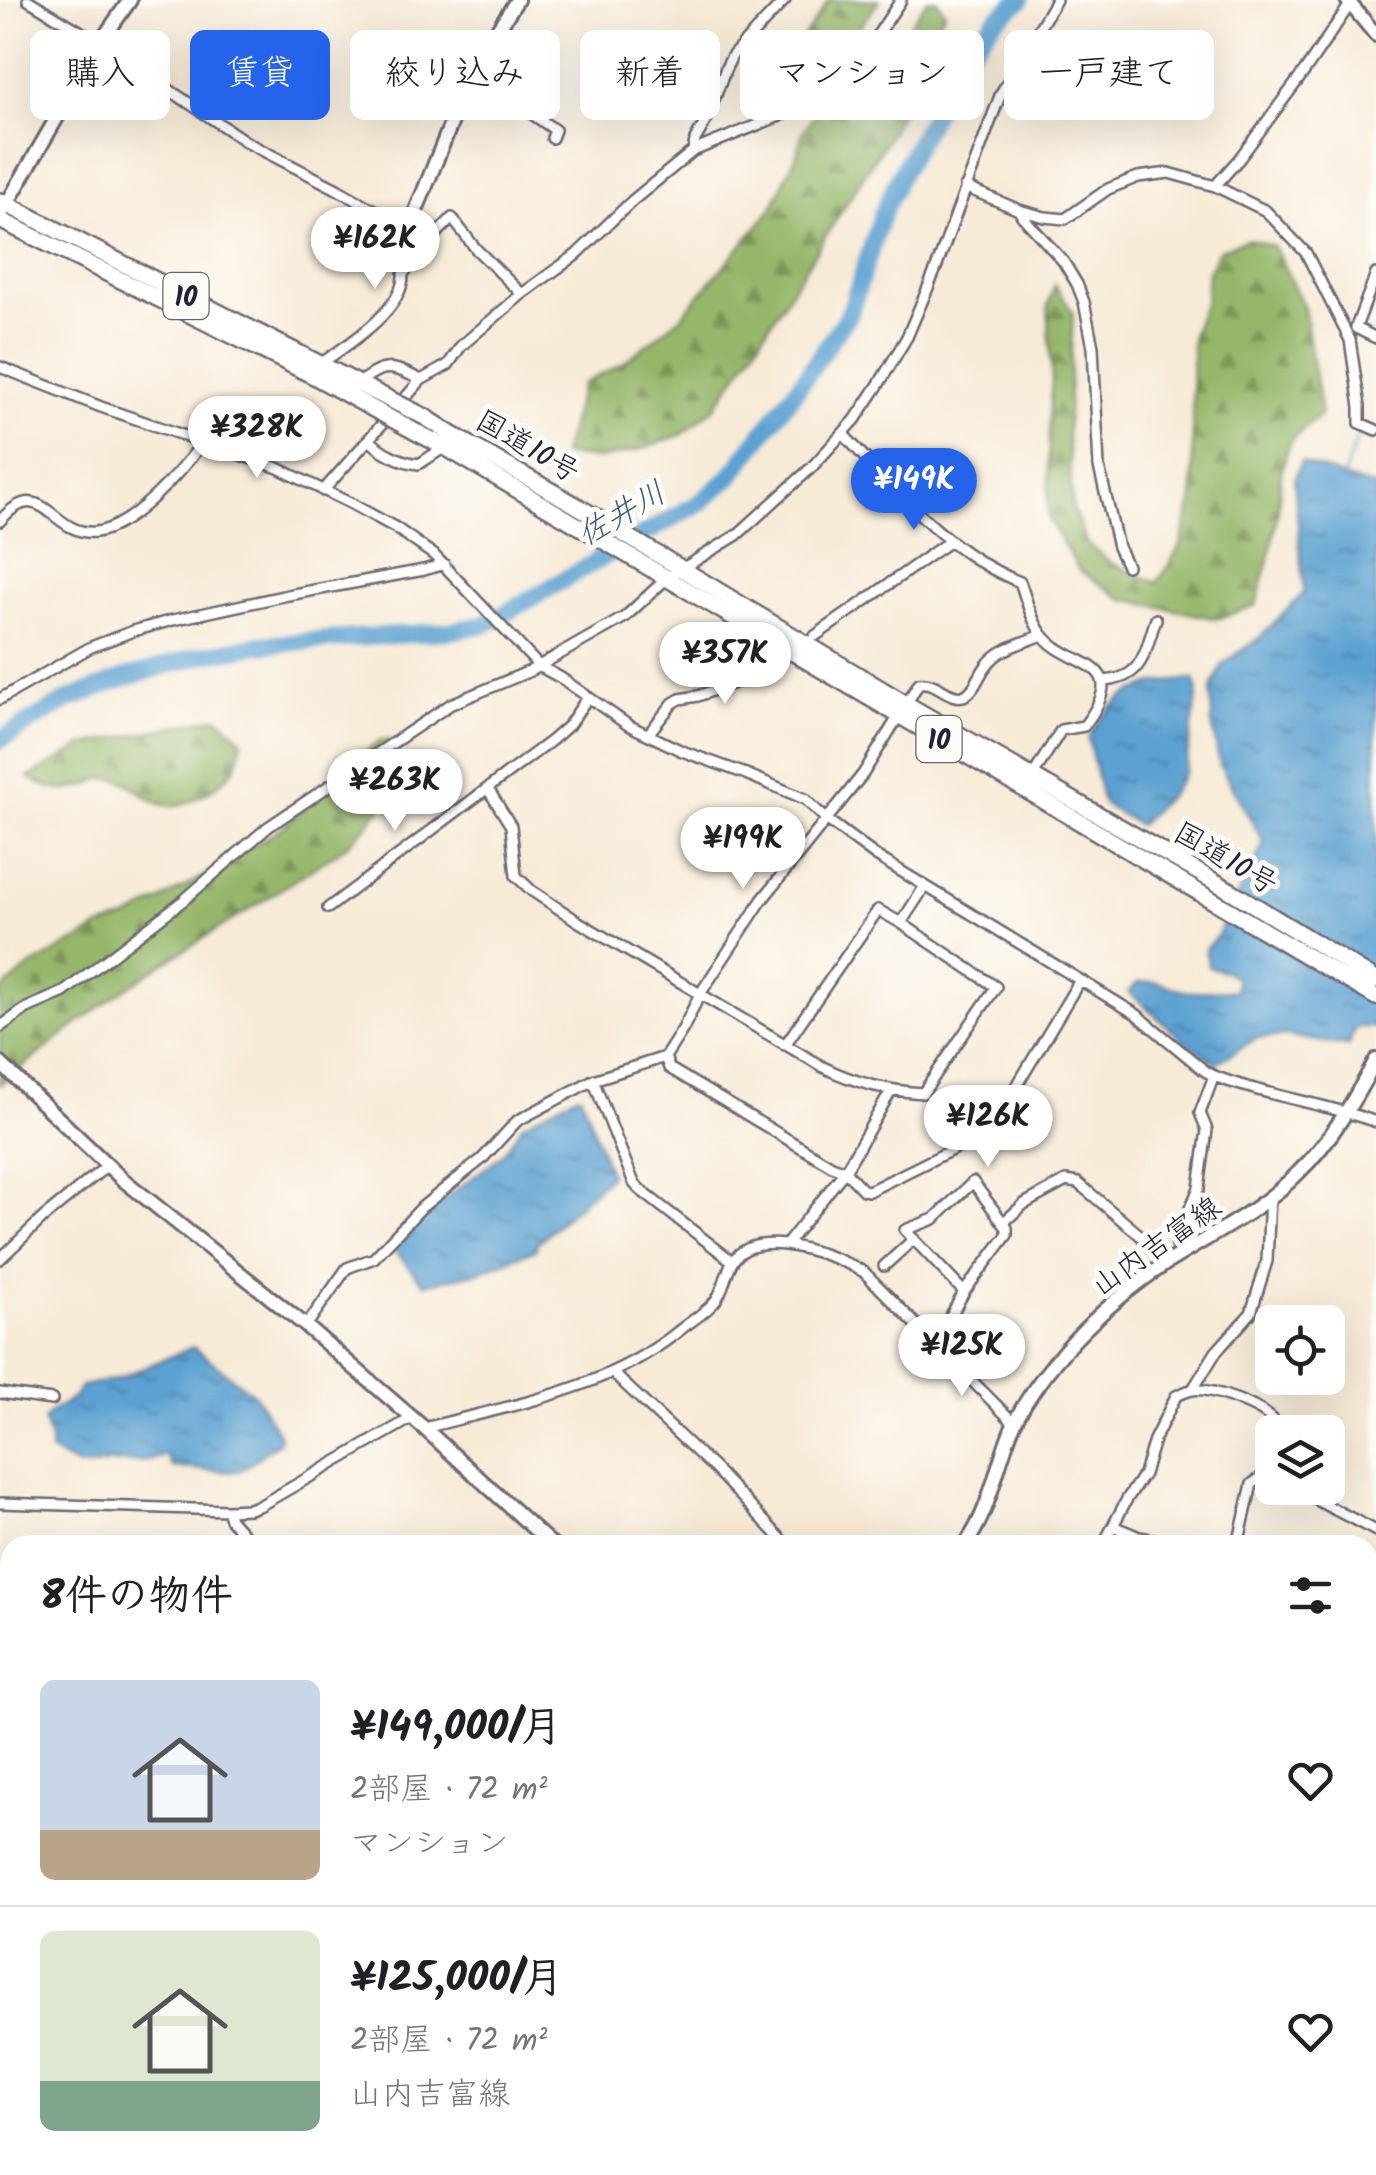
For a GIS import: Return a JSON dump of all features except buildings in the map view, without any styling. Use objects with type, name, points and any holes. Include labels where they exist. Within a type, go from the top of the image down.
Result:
[{"type":"highway","name":"国道10号","points":[[2,210],[320,364],[414,431],[574,514]]},
{"type":"highway","name":"国道10号","points":[[2,210],[314,376],[425,417],[662,569],[902,710],[1032,777],[1376,997]]},
{"type":"highway","name":"国道10号","points":[[662,569],[683,569],[946,742],[1376,980]]},
{"type":"street","points":[[28,0],[78,30]]},
{"type":"street","points":[[109,30],[130,0]]},
{"type":"street","points":[[694,151],[695,140],[732,56],[785,0]]},
{"type":"street","points":[[323,491],[421,380],[448,365],[460,346],[576,255],[694,151],[787,113],[819,95],[869,48],[902,0]]},
{"type":"street","points":[[683,569],[737,535],[811,468],[874,393],[907,336],[936,271],[1001,92],[1056,0]]},
{"type":"street","points":[[495,30],[514,1]]},
{"type":"street","points":[[1214,186],[1230,171],[1294,87],[1350,1],[1376,35]]},
{"type":"street","points":[[170,90],[248,143],[382,214],[438,232]]},
{"type":"street","points":[[2,210],[55,120]]},
{"type":"street","points":[[411,223],[452,120]]},
{"type":"street","points":[[540,120],[555,130],[552,138]]},
{"type":"street","points":[[965,187],[1019,210],[1065,218],[1108,189],[1138,178],[1169,173],[1214,186],[1266,212],[1306,253],[1350,340],[1360,423],[1376,430]]},
{"type":"street","points":[[1019,210],[1063,261],[1084,302],[1093,347],[1100,468],[1118,546],[1127,566]]},
{"type":"street","points":[[320,364],[368,330],[390,306],[403,283],[403,274],[452,218],[476,250],[522,294]]},
{"type":"street","points":[[1350,340],[1376,274]]},
{"type":"street","points":[[1356,327],[1376,338]]},
{"type":"street","points":[[0,367],[101,407],[278,468],[396,528],[444,564],[539,666],[628,724],[682,752],[805,800],[876,856],[1136,1014],[1214,1076],[1376,1122]]},
{"type":"street","points":[[365,393],[371,373],[384,367],[421,380]]},
{"type":"street","points":[[843,434],[950,541],[1000,574],[1020,582],[1042,635],[1095,668],[1102,681],[1100,706],[1084,726],[1062,730],[1032,777]]},
{"type":"street","points":[[369,439],[378,449],[419,464],[444,446]]},
{"type":"street","points":[[0,521],[19,503],[29,502],[82,531],[108,529],[156,495],[203,442]]},
{"type":"street","points":[[815,636],[950,541]]},
{"type":"street","points":[[0,699],[91,646],[133,631],[197,614],[444,564]]},
{"type":"street","points":[[0,1027],[91,973],[203,884],[250,841],[451,704],[539,666],[625,617],[662,569]]},
{"type":"street","points":[[1102,681],[1120,680],[1140,666],[1156,619]]},
{"type":"street","points":[[306,1326],[347,1268],[374,1258],[422,1207],[482,1159],[516,1121],[593,1080],[665,1057],[700,994],[762,900],[862,774],[922,681],[955,696],[964,696],[998,654],[1042,635]]},
{"type":"street","points":[[649,733],[674,703],[745,679],[781,656]]},
{"type":"street","points":[[328,908],[569,725],[588,697]]},
{"type":"street","points":[[488,789],[512,826],[516,876],[522,884],[579,922],[785,1046],[830,1071],[892,1091],[923,1093],[996,987],[878,910],[785,1046]]},
{"type":"street","points":[[902,923],[925,886]]},
{"type":"street","points":[[665,1057],[669,1068],[846,1171],[863,1190],[869,1191],[990,1131],[1080,980]]},
{"type":"street","name":"山内吉富線","points":[[973,1535],[1014,1424],[1034,1392],[1084,1330],[1164,1264],[1298,1175],[1347,1112],[1376,1060]]},
{"type":"street","points":[[0,1063],[108,1165],[306,1326],[541,1535]]},
{"type":"street","points":[[1179,1255],[1176,1240],[1199,1188],[1206,1130],[1200,1113],[1214,1076]]},
{"type":"street","points":[[593,1080],[634,1183],[732,1261]]},
{"type":"street","points":[[786,1245],[846,1171],[892,1091]]},
{"type":"street","points":[[0,1259],[108,1165]]},
{"type":"street","points":[[1004,1222],[1024,1204],[1066,1180],[1078,1183],[1141,1236],[1164,1264]]},
{"type":"street","points":[[936,1344],[964,1292],[1007,1235],[1004,1222],[974,1182],[934,1219],[905,1230],[964,1292]]},
{"type":"street","points":[[1193,1390],[1216,1352],[1250,1312],[1267,1261],[1270,1196]]},
{"type":"street","points":[[884,1266],[914,1239]]},
{"type":"street","points":[[424,1428],[559,1394],[613,1373],[646,1356],[716,1301],[732,1261],[744,1250],[786,1245],[846,1262],[864,1272],[1014,1424]]},
{"type":"street","points":[[613,1373],[716,1469],[778,1535]]},
{"type":"street","points":[[1108,1535],[1144,1474],[1154,1440],[1176,1396],[1193,1390],[1227,1396],[1269,1415]]},
{"type":"street","points":[[0,1393],[52,1400]]},
{"type":"street","points":[[0,1502],[248,1509],[412,1418]]},
{"type":"street","points":[[1240,1535],[1255,1482]]},
{"type":"street","points":[[1326,1505],[1376,1531]]},
{"type":"street","points":[[227,1510],[244,1535]]},
{"type":"street","points":[[1113,1526],[1134,1535]]},
{"type":"green space","points":[[829,0],[880,0],[857,30],[808,30]]},
{"type":"green space","points":[[927,0],[937,0],[945,12],[934,30],[906,30]]},
{"type":"green space","points":[[811,120],[897,120],[715,407],[683,434],[643,449],[599,459],[562,455],[582,384],[622,364],[680,318],[771,210],[797,154],[802,133]]},
{"type":"green space","points":[[1248,239],[1274,246],[1304,308],[1321,414],[1290,441],[1281,473],[1269,559],[1256,605],[1217,619],[1123,599],[1079,570],[1048,518],[1052,380],[1048,305],[1055,285],[1073,313],[1067,435],[1073,510],[1087,544],[1111,563],[1157,583],[1181,545],[1193,498],[1192,335],[1206,299],[1208,272],[1219,250]]},
{"type":"green space","points":[[218,717],[242,740],[237,763],[218,784],[188,802],[158,803],[117,779],[64,790],[29,777],[85,745]]},
{"type":"green space","points":[[381,740],[390,740],[396,753],[393,783],[378,812],[357,836],[331,857],[128,987],[0,1085],[0,992],[28,968],[101,927],[129,918],[284,826]]},
{"type":"water","points":[[1301,462],[1376,488],[1376,1027],[1355,1027],[1349,1046],[1287,1036],[1257,1038],[1216,1063],[1184,1041],[1129,992],[1137,983],[1156,982],[1187,992],[1236,990],[1236,978],[1209,967],[1205,949],[1217,936],[1264,843],[1220,766],[1212,724],[1211,690],[1223,664],[1259,638],[1304,593],[1294,479]]},
{"type":"water","points":[[1194,679],[1198,691],[1185,771],[1172,792],[1139,825],[1103,804],[1088,738],[1107,711],[1123,697],[1154,684]]},
{"type":"water","points":[[581,1095],[610,1176],[537,1243],[536,1249],[477,1273],[424,1284],[394,1250],[425,1214],[502,1155],[523,1124]]},
{"type":"water","points":[[193,1347],[255,1395],[279,1435],[279,1442],[241,1470],[231,1472],[172,1467],[166,1455],[148,1461],[78,1466],[51,1452],[44,1421],[81,1386],[117,1379]]},
{"type":"waterway","name":"佐井川","points":[[0,740],[68,700],[202,655],[259,645],[451,631],[486,624],[701,502],[730,477],[850,312],[883,212],[964,58],[996,19],[1021,0]]},
{"type":"waterway","points":[[1343,476],[1359,433],[1376,440]]}]
